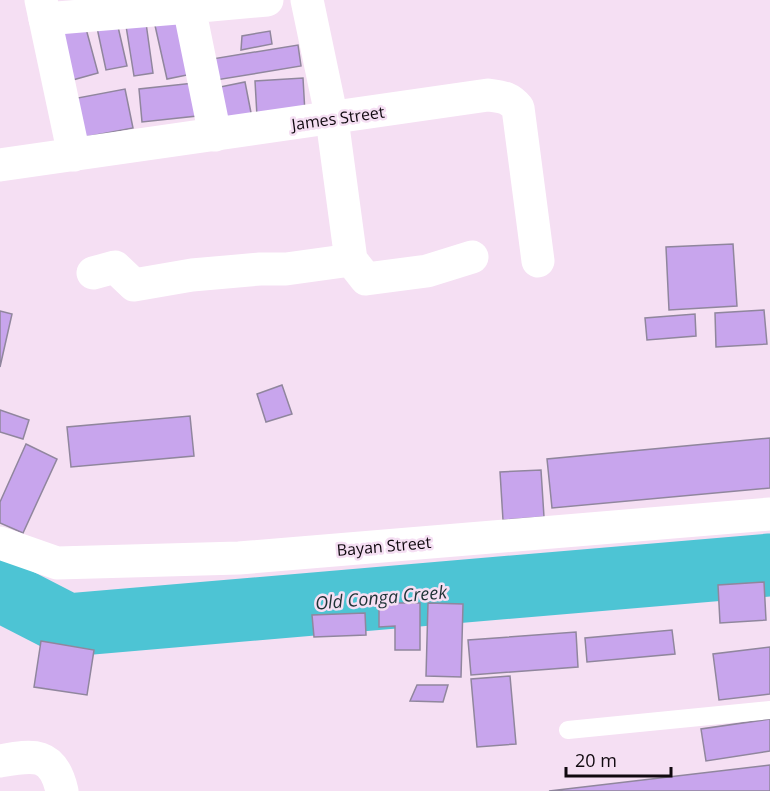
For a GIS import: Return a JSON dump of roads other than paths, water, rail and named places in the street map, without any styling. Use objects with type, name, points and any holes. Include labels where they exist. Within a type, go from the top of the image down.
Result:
[{"type":"street","points":[[74,154],[43,10],[189,7],[267,0]]},
{"type":"street","points":[[307,0],[332,119],[351,260],[366,279],[427,271],[472,257]]},
{"type":"street","points":[[189,7],[215,135]]},
{"type":"street","name":"James Street","points":[[0,165],[488,95],[505,97],[512,100],[518,108],[538,261]]},
{"type":"street","points":[[93,273],[115,267],[134,285],[192,274],[286,269],[351,260]]},
{"type":"street","name":"Bayan Street","points":[[0,543],[57,563],[239,558],[770,514]]},
{"type":"street","points":[[0,761],[21,757],[39,757],[55,770],[62,791]]},
{"type":"lane","points":[[568,730],[770,710]]},
{"type":"waterway","name":"Old Conga Creek","points":[[0,590],[68,625],[770,565]]}]
